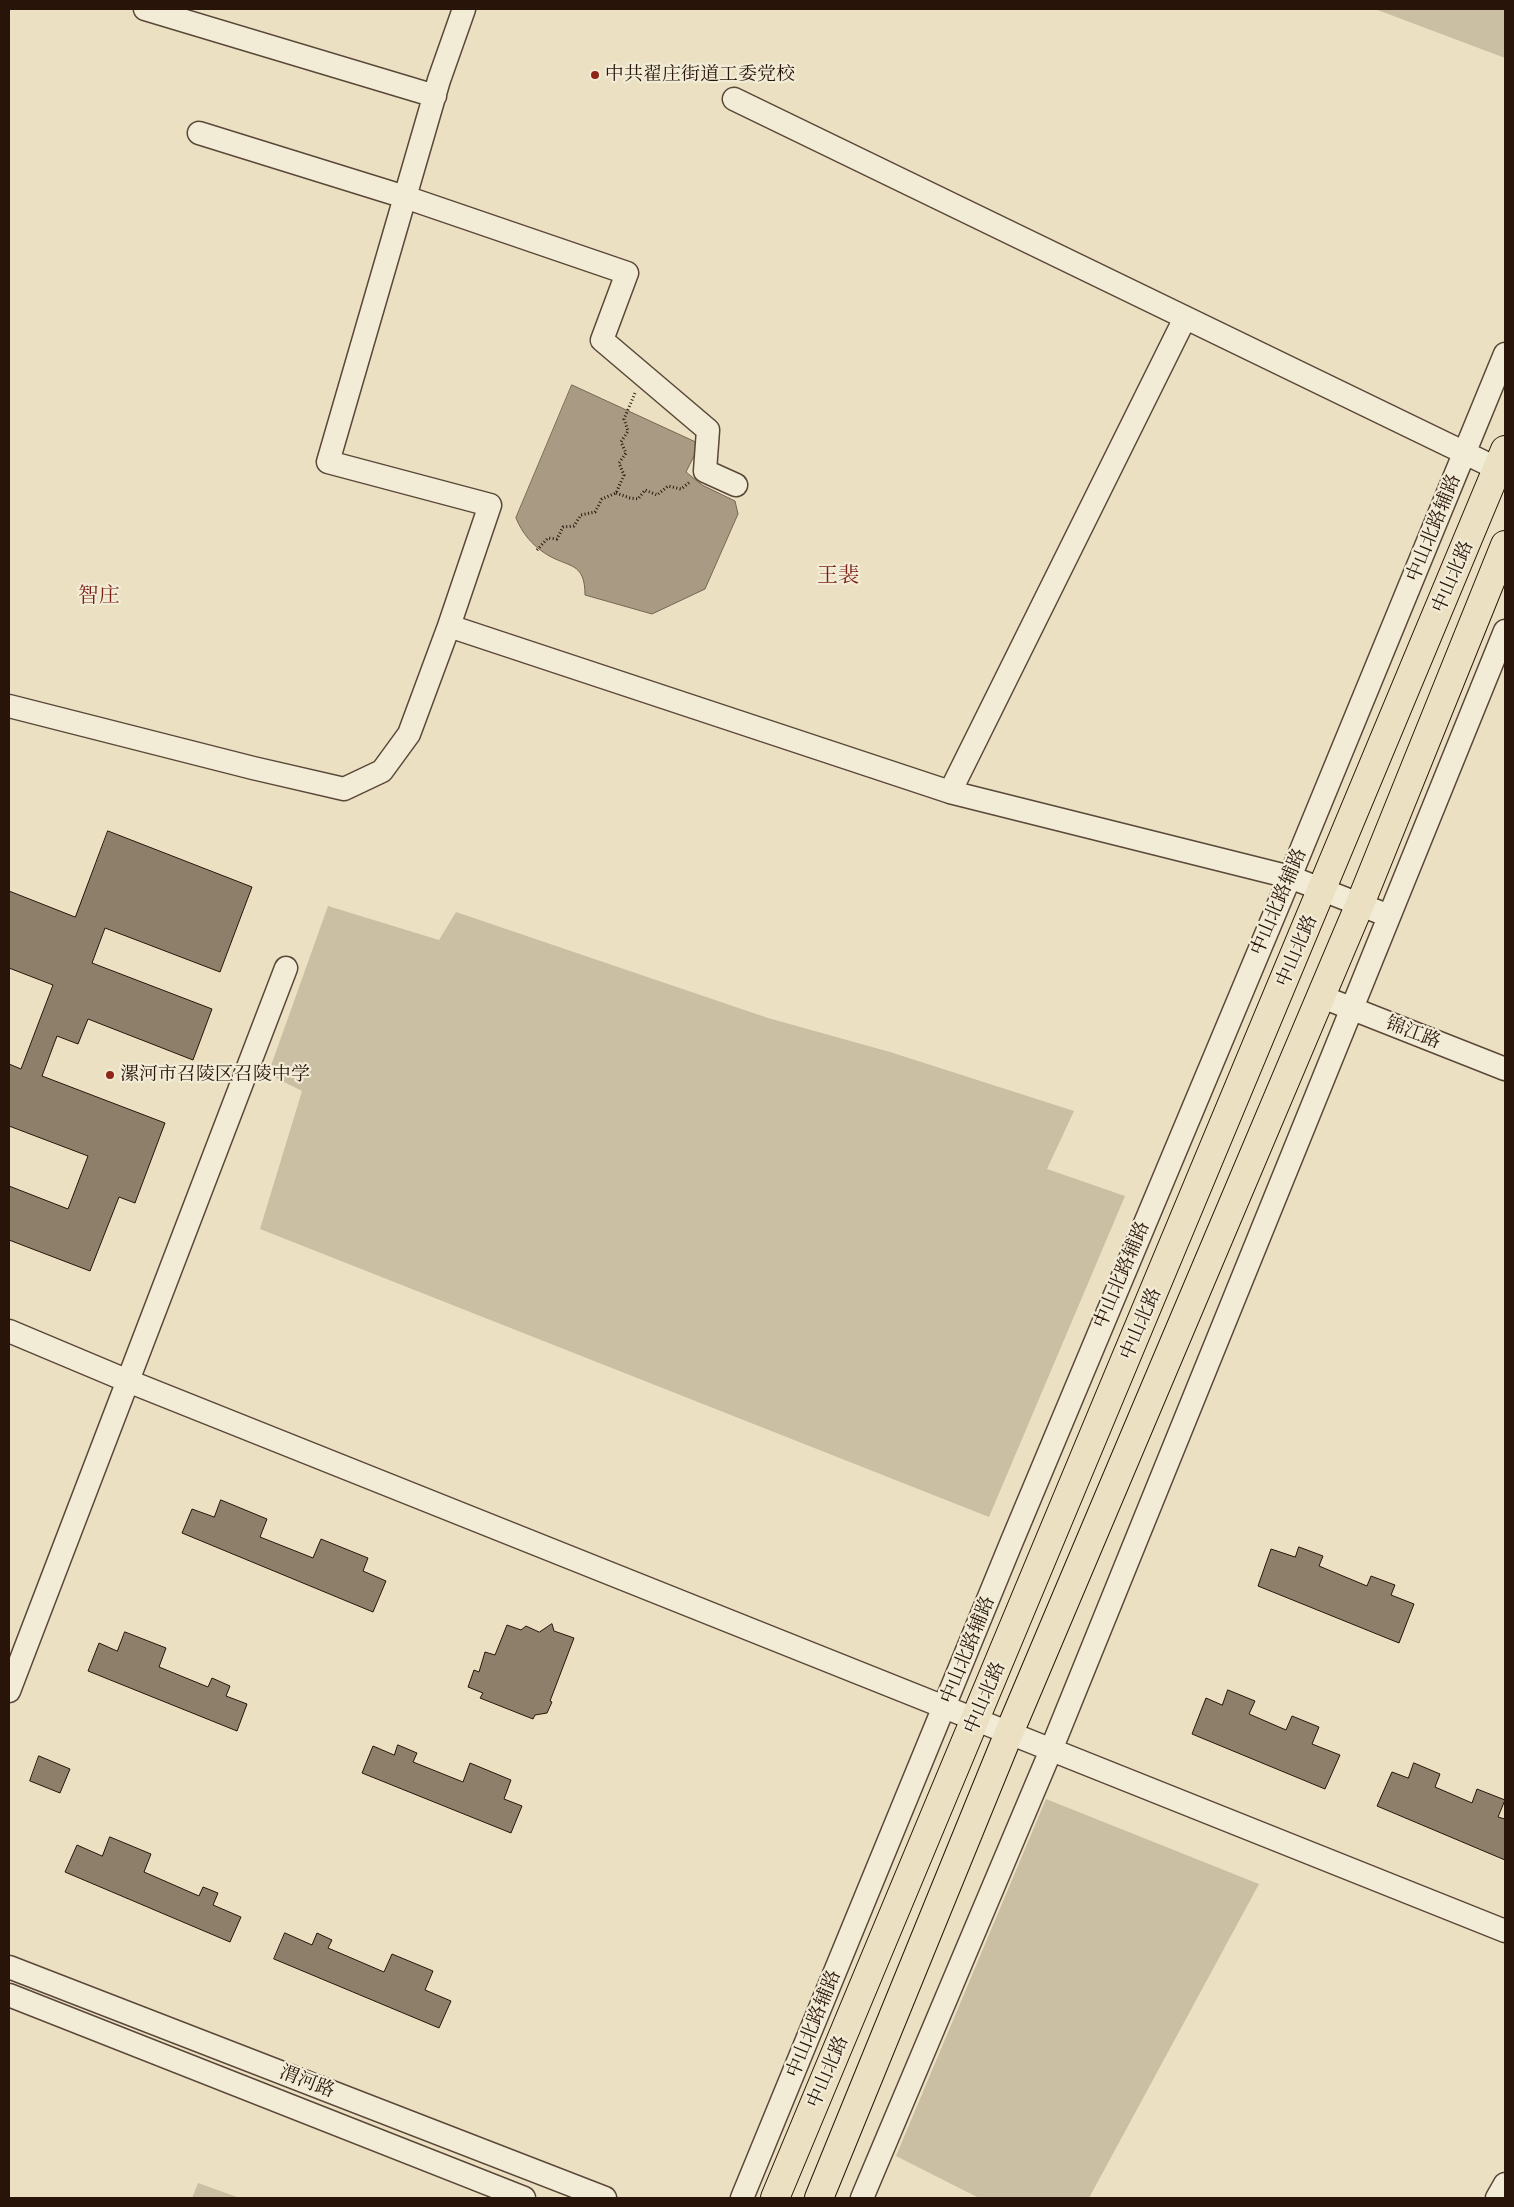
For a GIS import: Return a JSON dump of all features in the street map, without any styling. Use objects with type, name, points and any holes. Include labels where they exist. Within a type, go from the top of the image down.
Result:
[{"type":"main road","name":"中山北路","points":[[775,2198],[1501,459]]},
{"type":"main road","name":"中山北路","points":[[819,2198],[1009,1733],[1360,904],[1505,544]]},
{"type":"street","points":[[145,9],[435,96]]},
{"type":"street","points":[[9,706],[253,768],[344,789],[382,771],[409,734],[449,626],[490,505],[328,462],[435,96],[464,9]]},
{"type":"street","points":[[734,99],[1465,453],[1501,459]]},
{"type":"street","points":[[199,133],[406,197],[628,273],[602,340],[708,430],[705,471],[736,485]]},
{"type":"street","points":[[950,792],[1185,318]]},
{"type":"street","name":"中山北路辅路","points":[[742,2198],[1505,354]]},
{"type":"street","points":[[449,626],[950,792],[1290,877],[1389,916]]},
{"type":"street","points":[[862,2198],[1051,1750],[1505,631]]},
{"type":"street","points":[[9,1692],[286,968]]},
{"type":"street","name":"锦江路","points":[[1320,996],[1505,1069]]},
{"type":"street","points":[[9,1331],[128,1381],[944,1708],[1505,1930]]},
{"type":"street","name":"渭河路","points":[[9,1967],[605,2198]]},
{"type":"street","name":"渭河路","points":[[9,1995],[524,2198]]},
{"type":"street","points":[[368,2136],[378,2109]]},
{"type":"street","points":[[1497,2198],[1505,2184]]},
{"type":"path","points":[[537,550],[548,538],[557,539],[563,527],[574,526],[581,515],[595,512],[602,499],[616,493],[624,475],[619,463],[626,453],[621,442],[628,431],[624,419],[644,375]]},
{"type":"path","points":[[616,493],[638,499],[645,490],[657,495],[668,486],[681,489],[705,471]]},
{"type":"shaded area","points":[[1375,9],[1505,9],[1505,58]]},
{"type":"shaded area","points":[[572,385],[700,444],[686,472],[702,485],[735,501],[738,514],[705,589],[652,614],[585,595],[582,576],[574,567],[546,554],[536,547],[524,534],[516,518]]},
{"type":"shaded area","points":[[328,906],[439,940],[456,912],[768,1018],[890,1052],[1074,1111],[1047,1169],[1125,1196],[989,1517],[260,1229],[302,1091],[268,1074]]},
{"type":"shaded area","points":[[1046,1799],[1259,1884],[1089,2198],[979,2198],[896,2156]]},
{"type":"shaded area","points":[[198,2183],[240,2198],[192,2198]]},
{"type":"building","points":[[108,831],[252,887],[220,972],[105,928],[92,963],[212,1009],[193,1060],[88,1019],[78,1044],[57,1036],[42,1076],[165,1123],[135,1203],[119,1197],[90,1271],[9,1240],[9,1186],[68,1209],[88,1156],[9,1126],[9,1064],[21,1069],[53,985],[9,968],[9,891],[75,917]]},
{"type":"building","points":[[221,1500],[267,1519],[260,1537],[313,1558],[321,1539],[368,1558],[363,1571],[386,1581],[373,1612],[182,1533],[192,1509],[214,1517]]},
{"type":"building","points":[[1299,1547],[1323,1556],[1319,1566],[1367,1586],[1371,1576],[1395,1585],[1391,1595],[1414,1604],[1399,1643],[1258,1586],[1271,1549],[1295,1557]]},
{"type":"building","points":[[552,1624],[554,1631],[574,1638],[547,1713],[535,1715],[533,1719],[480,1698],[483,1693],[468,1687],[474,1670],[479,1672],[485,1652],[495,1655],[507,1625],[521,1630],[526,1626],[539,1632]]},
{"type":"building","points":[[125,1632],[166,1648],[159,1667],[208,1687],[212,1678],[230,1686],[226,1696],[247,1704],[237,1731],[88,1671],[99,1643],[117,1651]]},
{"type":"building","points":[[1228,1690],[1255,1701],[1249,1714],[1286,1730],[1292,1716],[1319,1727],[1312,1744],[1340,1755],[1325,1789],[1192,1734],[1206,1698],[1222,1705]]},
{"type":"building","points":[[398,1745],[417,1753],[413,1762],[463,1782],[470,1763],[511,1780],[504,1799],[522,1806],[511,1833],[362,1773],[373,1746],[394,1755]]},
{"type":"building","points":[[39,1756],[70,1769],[60,1793],[30,1781]]},
{"type":"building","points":[[1414,1763],[1440,1774],[1435,1787],[1472,1803],[1477,1789],[1505,1800],[1498,1817],[1505,1819],[1505,1860],[1377,1806],[1392,1772],[1408,1778]]},
{"type":"building","points":[[110,1837],[151,1854],[144,1872],[199,1896],[203,1887],[218,1893],[213,1905],[241,1917],[230,1942],[65,1872],[77,1845],[102,1856]]},
{"type":"building","points":[[285,1933],[312,1945],[317,1933],[332,1940],[328,1948],[384,1972],[392,1954],[433,1971],[425,1990],[451,2001],[439,2028],[274,1959]]},
{"type":"place","name":"中共翟庄街道工委党校","points":[[595,75]]},
{"type":"place","name":"漯河市召陵区召陵中学","points":[[110,1075]]},
{"type":"district","name":"王裴","points":[[838,576]]},
{"type":"district","name":"智庄","points":[[99,596]]}]
